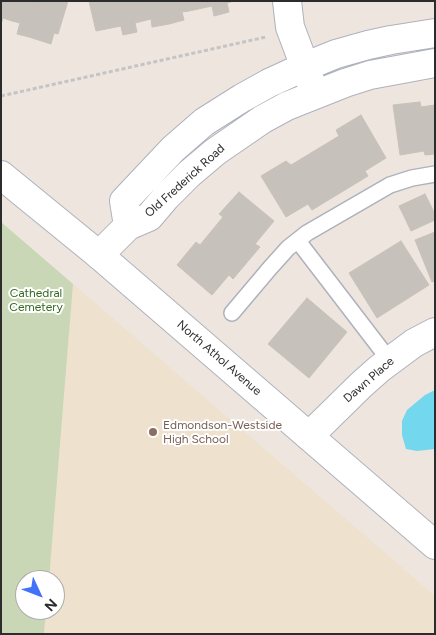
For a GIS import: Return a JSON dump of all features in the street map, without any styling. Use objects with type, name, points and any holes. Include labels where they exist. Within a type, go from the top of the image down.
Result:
[{"type":"street","points":[[287,1],[290,27],[315,94]]},
{"type":"street","name":"Old Frederick Road","points":[[128,226],[124,201],[173,149],[204,122],[269,83],[336,54],[391,40],[435,33]]},
{"type":"street","name":"Old Frederick Road","points":[[99,255],[128,226],[149,217],[189,174],[215,152],[241,132],[263,119],[287,106],[345,82],[370,75],[435,63]]},
{"type":"street","name":"North Athol Avenue","points":[[1,175],[99,255],[435,545]]},
{"type":"street","name":"Dawn Place","points":[[309,436],[361,385],[390,361],[435,332]]},
{"type":"lane","points":[[232,313],[288,248],[307,234],[390,185],[412,178],[435,174]]},
{"type":"lane","points":[[298,241],[390,361]]},
{"type":"path","points":[[1,96],[269,36]]},
{"type":"shaded area","name":"Edmondson-Westside High School","points":[[73,284],[435,596],[435,634],[44,634],[45,620],[65,620],[65,570],[50,570]]},
{"type":"green space","name":"Cathedral Cemetery","points":[[1,222],[73,284],[50,570],[15,570],[15,620],[45,620],[44,634],[1,634]]},
{"type":"water","points":[[435,390],[435,449],[417,451],[406,449],[402,435],[402,421],[407,410],[425,395]]},
{"type":"building","points":[[1,1],[17,1],[12,21],[3,18],[1,24]]},
{"type":"building","points":[[17,1],[39,1],[29,37],[17,34],[20,23],[12,21]]},
{"type":"building","points":[[39,1],[68,1],[58,34],[54,33],[51,44],[29,37]]},
{"type":"building","points":[[89,1],[115,1],[121,26],[96,31]]},
{"type":"building","points":[[115,1],[139,1],[143,21],[135,23],[137,32],[123,35]]},
{"type":"building","points":[[139,1],[165,1],[169,24],[152,27],[151,19],[143,21]]},
{"type":"building","points":[[165,1],[186,1],[189,11],[182,12],[184,20],[169,24]]},
{"type":"building","points":[[186,1],[211,1],[212,6],[189,11]]},
{"type":"building","points":[[211,1],[234,1],[227,3],[229,12],[214,16]]},
{"type":"building","points":[[420,102],[421,107],[435,105],[435,154],[425,155],[424,151],[400,155],[393,105]]},
{"type":"building","points":[[361,115],[386,158],[365,171],[368,176],[312,210],[308,204],[286,217],[261,176],[286,161],[291,165],[339,136],[336,130]]},
{"type":"building","points":[[239,192],[274,221],[255,244],[260,247],[233,279],[229,275],[212,295],[177,265],[196,242],[200,245],[223,217],[219,214]]},
{"type":"building","points":[[425,194],[435,214],[435,220],[411,231],[399,206]]},
{"type":"building","points":[[435,232],[435,281],[432,282],[415,240]]},
{"type":"building","points":[[401,241],[429,285],[377,318],[349,273]]},
{"type":"building","points":[[307,298],[347,332],[309,378],[268,344]]},
{"type":"place","name":"Edmondson-Westside High School","points":[[153,432]]}]
